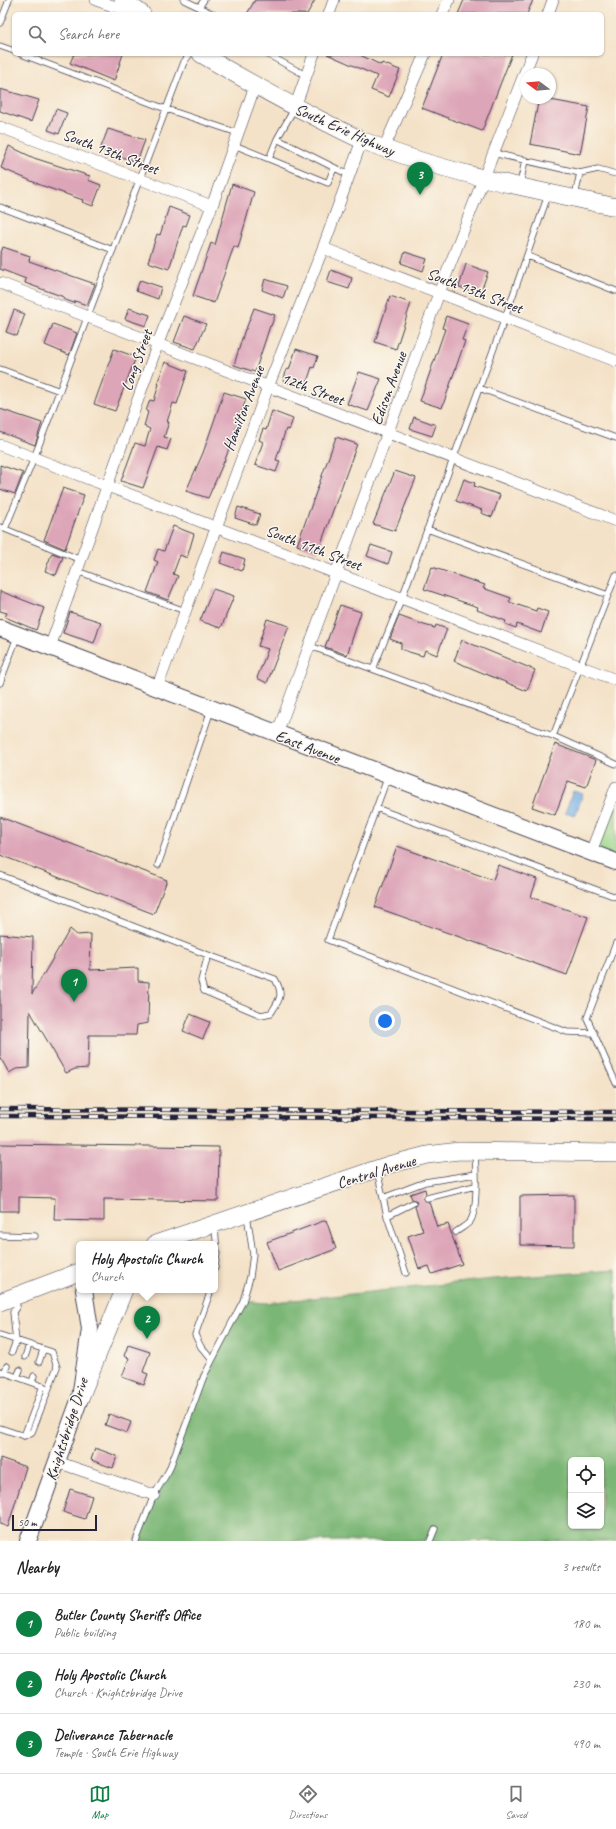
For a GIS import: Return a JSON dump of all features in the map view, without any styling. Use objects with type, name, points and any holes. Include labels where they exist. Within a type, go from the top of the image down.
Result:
[{"type":"main road","points":[[123,0],[139,12]]},
{"type":"main road","name":"South Erie Highway","points":[[204,56],[255,86],[362,140],[436,165],[483,178],[616,207]]},
{"type":"main road","name":"Central Avenue","points":[[164,1241],[377,1169],[427,1156],[474,1151],[612,1153]]},
{"type":"main road","points":[[7,1304],[76,1273]]},
{"type":"main road","points":[[80,1398],[123,1293]]},
{"type":"street","points":[[96,0],[130,12]]},
{"type":"street","points":[[330,12],[334,0]]},
{"type":"street","points":[[443,12],[448,0]]},
{"type":"street","points":[[549,12],[553,0]]},
{"type":"street","points":[[295,107],[313,56]]},
{"type":"street","points":[[384,148],[424,56]]},
{"type":"street","name":"Edison Avenue","points":[[277,734],[389,434],[439,294],[531,56]]},
{"type":"street","name":"Long Street","points":[[50,647],[158,343],[212,206],[255,86]]},
{"type":"street","name":"South 13th Street","points":[[0,127],[212,206]]},
{"type":"street","name":"Hamilton Avenue","points":[[156,688],[268,387],[323,248],[362,140]]},
{"type":"street","name":"South 13th Street","points":[[323,248],[616,361]]},
{"type":"street","name":"12th Street","points":[[0,283],[616,521]]},
{"type":"street","name":"South 11th Street","points":[[0,445],[616,680]]},
{"type":"street","name":"East Avenue","points":[[0,628],[616,862]]},
{"type":"street","points":[[591,852],[616,787]]},
{"type":"street","name":"Knightsbridge Drive","points":[[28,1541],[80,1398],[90,1329],[84,1293]]},
{"type":"street","points":[[57,1462],[154,1495]]},
{"type":"lane","points":[[0,23],[8,0]]},
{"type":"lane","points":[[184,0],[208,12]]},
{"type":"lane","points":[[199,8],[204,0]]},
{"type":"lane","points":[[0,46],[12,50]]},
{"type":"lane","points":[[26,56],[166,109],[238,133]]},
{"type":"lane","points":[[81,560],[3,528],[34,458],[184,62],[188,56]]},
{"type":"lane","points":[[270,56],[307,76]]},
{"type":"lane","points":[[269,159],[277,139],[295,107]]},
{"type":"lane","points":[[277,139],[349,175]]},
{"type":"lane","points":[[234,145],[328,183],[334,168]]},
{"type":"lane","points":[[493,153],[580,173],[598,170],[616,174]]},
{"type":"lane","points":[[520,186],[525,160]]},
{"type":"lane","points":[[574,198],[580,173]]},
{"type":"lane","points":[[373,669],[402,598],[452,458],[528,256],[549,193]]},
{"type":"lane","points":[[0,207],[113,250]]},
{"type":"lane","points":[[528,256],[616,291]]},
{"type":"lane","points":[[0,369],[60,390]]},
{"type":"lane","points":[[479,388],[616,438]]},
{"type":"lane","points":[[427,529],[608,595]]},
{"type":"lane","points":[[77,571],[185,611]]},
{"type":"lane","points":[[553,736],[616,575]]},
{"type":"lane","points":[[0,683],[18,635]]},
{"type":"lane","points":[[310,646],[553,736],[616,764]]},
{"type":"lane","points":[[158,865],[212,709]]},
{"type":"lane","points":[[388,776],[328,940],[567,1032],[594,1033]]},
{"type":"lane","points":[[376,808],[616,897]]},
{"type":"lane","points":[[0,875],[208,955],[275,979],[281,988],[280,999],[271,1013],[261,1015],[204,990],[201,981],[208,955]]},
{"type":"lane","points":[[616,943],[587,1018],[616,1083]]},
{"type":"lane","points":[[456,1232],[471,1219],[476,1174],[474,1151]]},
{"type":"lane","points":[[377,1169],[387,1216],[406,1273]]},
{"type":"lane","points":[[382,1198],[425,1182],[476,1174]]},
{"type":"lane","points":[[427,1198],[475,1186]]},
{"type":"lane","points":[[387,1216],[413,1203]]},
{"type":"lane","points":[[136,1541],[154,1495],[169,1470],[204,1376],[243,1301],[250,1277],[253,1254],[247,1213]]},
{"type":"lane","points":[[214,1224],[216,1241]]},
{"type":"lane","points":[[0,1234],[35,1236]]},
{"type":"lane","points":[[210,1293],[195,1335],[201,1347],[212,1360]]},
{"type":"lane","points":[[7,1304],[16,1340],[12,1352]]},
{"type":"lane","points":[[0,1428],[24,1436],[46,1387],[57,1367],[52,1352],[16,1340],[1,1338]]},
{"type":"lane","points":[[25,1357],[29,1345]]},
{"type":"lane","points":[[39,1362],[43,1350]]},
{"type":"lane","points":[[7,1366],[2,1372],[46,1387]]},
{"type":"lane","points":[[17,1377],[20,1370]]},
{"type":"lane","points":[[32,1382],[34,1376]]},
{"type":"lane","points":[[430,1541],[435,1529]]},
{"type":"green space","points":[[616,787],[616,862],[591,852]]},
{"type":"green space","points":[[616,1270],[616,1541],[136,1541],[154,1495],[169,1470],[204,1376],[243,1301],[265,1303],[493,1279]]},
{"type":"water","points":[[573,791],[583,794],[575,816],[565,813]]},
{"type":"building","points":[[255,0],[315,0],[308,12],[248,12]]},
{"type":"building","points":[[464,0],[533,0],[528,12],[459,12]]},
{"type":"building","points":[[73,56],[122,56],[114,81],[70,63]]},
{"type":"building","points":[[332,56],[362,56],[381,65],[382,63],[400,70],[389,97],[371,90],[377,76]]},
{"type":"building","points":[[442,56],[511,56],[482,131],[422,108]]},
{"type":"building","points":[[0,89],[39,100],[31,122],[0,111]]},
{"type":"building","points":[[556,101],[589,107],[580,154],[530,144],[538,104],[556,104]]},
{"type":"building","points":[[56,109],[67,113],[59,134],[48,130]]},
{"type":"building","points":[[108,129],[145,140],[137,162],[100,150]]},
{"type":"building","points":[[9,146],[34,158],[90,176],[88,180],[101,185],[93,206],[82,202],[83,200],[43,186],[1,168]]},
{"type":"building","points":[[232,184],[254,192],[238,248],[234,246],[214,303],[193,296],[211,243],[215,245]]},
{"type":"building","points":[[169,207],[190,215],[186,226],[183,225],[169,269],[148,262],[157,234],[160,235]]},
{"type":"building","points":[[3,247],[30,256],[29,261],[95,284],[87,305],[75,301],[74,303],[63,299],[64,297],[25,283],[26,279],[0,269],[0,255]]},
{"type":"building","points":[[405,252],[427,259],[423,271],[401,263]]},
{"type":"building","points":[[466,264],[488,272],[480,294],[459,287]]},
{"type":"building","points":[[331,270],[352,278],[349,289],[327,282]]},
{"type":"building","points":[[265,279],[287,286],[283,298],[262,290]]},
{"type":"building","points":[[140,280],[161,287],[158,299],[136,291]]},
{"type":"building","points":[[390,296],[411,303],[396,349],[375,342]]},
{"type":"building","points":[[129,308],[150,315],[146,326],[125,319]]},
{"type":"building","points":[[254,308],[275,315],[255,372],[234,365],[245,329]]},
{"type":"building","points":[[14,310],[25,314],[17,336],[6,332]]},
{"type":"building","points":[[184,316],[206,324],[195,349],[174,342]]},
{"type":"building","points":[[446,316],[468,324],[462,340],[465,341],[442,408],[420,401],[445,329],[442,328]]},
{"type":"building","points":[[53,324],[77,333],[69,355],[45,345]]},
{"type":"building","points":[[114,349],[136,357],[115,411],[94,404]]},
{"type":"building","points":[[296,349],[318,356],[314,368],[312,367],[305,388],[283,381],[287,369],[289,370]]},
{"type":"building","points":[[165,362],[188,371],[177,404],[173,403],[167,422],[169,422],[164,437],[171,439],[167,450],[158,447],[143,488],[121,481],[135,443],[145,446],[150,429],[144,426],[148,412],[146,411],[150,400],[154,401],[159,384],[157,384]]},
{"type":"building","points":[[359,372],[381,379],[368,411],[347,404]]},
{"type":"building","points":[[224,392],[246,399],[226,457],[208,498],[186,491],[203,453]]},
{"type":"building","points":[[0,409],[42,423],[35,445],[0,432]]},
{"type":"building","points":[[272,411],[293,419],[289,430],[286,429],[276,460],[280,461],[276,472],[255,465],[263,442],[259,440],[263,429],[266,430]]},
{"type":"building","points":[[414,417],[436,425],[432,436],[410,429]]},
{"type":"building","points":[[336,437],[357,444],[318,552],[297,545]]},
{"type":"building","points":[[0,465],[23,473],[15,494],[0,489]]},
{"type":"building","points":[[395,471],[416,478],[395,531],[373,524]]},
{"type":"building","points":[[464,479],[475,483],[474,486],[500,495],[492,517],[481,513],[482,510],[456,501]]},
{"type":"building","points":[[63,488],[84,495],[65,549],[44,540]]},
{"type":"building","points":[[238,507],[260,514],[256,525],[235,518]]},
{"type":"building","points":[[173,526],[194,534],[187,558],[180,555],[173,574],[178,576],[168,600],[147,592],[158,562],[154,560],[158,549],[164,551]]},
{"type":"building","points":[[371,545],[392,552],[388,564],[367,556]]},
{"type":"building","points":[[224,552],[245,559],[242,571],[220,563]]},
{"type":"building","points":[[52,553],[63,557],[56,575],[45,571]]},
{"type":"building","points":[[432,567],[485,585],[483,588],[511,598],[509,602],[536,611],[537,608],[548,612],[541,633],[517,624],[516,628],[505,624],[506,621],[477,610],[478,607],[424,589]]},
{"type":"building","points":[[213,589],[234,596],[221,628],[200,621]]},
{"type":"building","points":[[0,591],[44,608],[36,630],[5,617],[7,613],[0,611]]},
{"type":"building","points":[[340,605],[361,612],[347,655],[325,647]]},
{"type":"building","points":[[70,612],[101,622],[94,643],[63,633]]},
{"type":"building","points":[[399,616],[435,628],[436,625],[447,629],[437,655],[425,650],[423,656],[409,652],[401,649],[401,643],[390,639]]},
{"type":"building","points":[[267,619],[289,626],[267,683],[257,678],[268,649],[258,646]]},
{"type":"building","points":[[462,640],[535,670],[527,691],[454,661]]},
{"type":"building","points":[[555,744],[596,760],[586,787],[568,781],[555,815],[532,807]]},
{"type":"building","points":[[0,817],[167,880],[154,914],[0,855]]},
{"type":"building","points":[[397,846],[493,880],[498,865],[537,879],[531,897],[588,917],[567,975],[375,907]]},
{"type":"building","points":[[70,929],[77,935],[91,934],[90,970],[138,968],[138,981],[149,982],[148,1023],[137,1025],[136,1035],[89,1035],[88,1068],[75,1069],[66,1073],[30,1011],[29,1068],[16,1069],[9,1073],[0,1057],[0,934],[33,937],[32,994]]},
{"type":"building","points":[[190,1014],[210,1022],[203,1039],[183,1031]]},
{"type":"building","points":[[0,1144],[219,1147],[218,1201],[104,1199],[104,1221],[54,1220],[55,1198],[19,1197],[19,1211],[0,1211]]},
{"type":"building","points":[[425,1189],[426,1194],[423,1199],[429,1202],[437,1227],[448,1224],[462,1264],[432,1274],[429,1266],[419,1269],[408,1236],[423,1231],[415,1207],[417,1201],[412,1199],[410,1194]]},
{"type":"building","points":[[574,1195],[574,1246],[520,1245],[520,1196]]},
{"type":"building","points":[[326,1220],[336,1249],[278,1271],[267,1242]]},
{"type":"building","points":[[128,1345],[150,1352],[143,1372],[148,1374],[144,1385],[122,1377],[129,1358],[124,1356]]},
{"type":"building","points":[[109,1414],[131,1422],[127,1433],[105,1425]]},
{"type":"building","points":[[95,1448],[117,1456],[113,1468],[91,1460]]},
{"type":"building","points":[[0,1458],[26,1467],[8,1527],[0,1524]]},
{"type":"building","points":[[70,1489],[92,1496],[85,1519],[63,1512]]},
{"type":"railway","points":[[0,1109],[616,1112]]},
{"type":"railway","points":[[0,1116],[616,1119]]},
{"type":"place","name":"Deliverance Tabernacle","points":[[420,195]]},
{"type":"place","name":"Butler County Sheriffs Office","points":[[74,1002]]},
{"type":"place","name":"Holy Apostolic Church","points":[[147,1339]]}]
